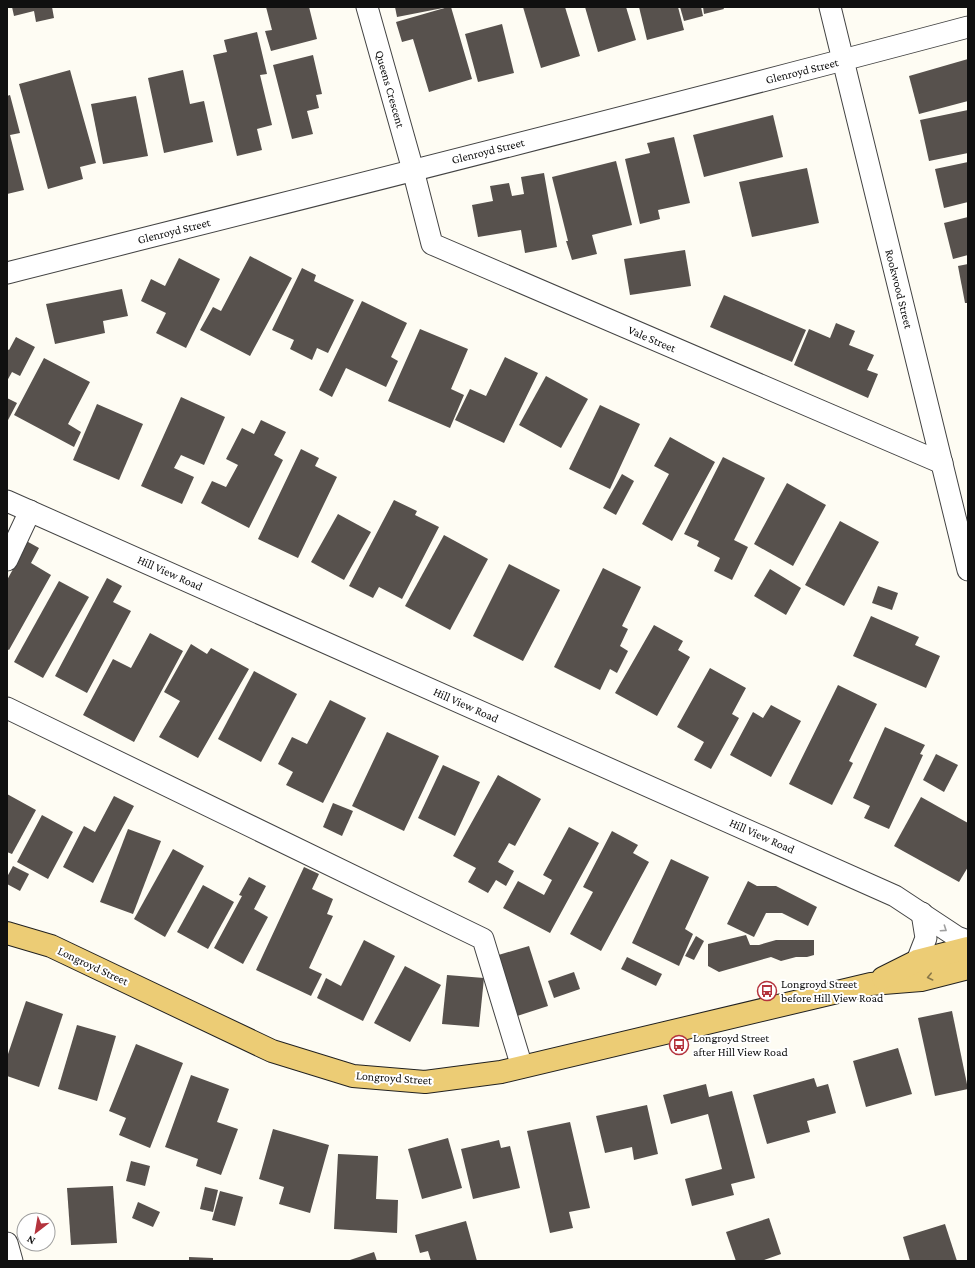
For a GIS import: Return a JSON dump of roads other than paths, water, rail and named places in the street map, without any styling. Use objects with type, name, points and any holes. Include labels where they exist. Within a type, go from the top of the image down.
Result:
[{"type":"main road","name":"Longroyd Street","points":[[7,933],[51,946],[272,1051],[353,1076],[425,1082],[501,1072],[871,984],[921,980],[968,968]]},
{"type":"main road","name":"Longroyd Street","points":[[871,984],[917,961],[968,948]]},
{"type":"street","name":"Queens Crescent","points":[[367,7],[413,170]]},
{"type":"street","name":"Rookwood Street","points":[[830,7],[942,463],[965,547],[968,570]]},
{"type":"street","name":"Glenroyd Street","points":[[7,273],[968,27]]},
{"type":"street","name":"Vale Street","points":[[413,170],[432,244],[942,463]]},
{"type":"street","name":"Hill View Road","points":[[7,501],[888,892],[922,913],[957,938],[968,941]]},
{"type":"street","points":[[7,560],[30,511]]},
{"type":"street","points":[[7,708],[483,939],[522,1067]]},
{"type":"street","points":[[917,961],[926,938],[922,913]]},
{"type":"street","points":[[7,1243],[12,1261]]},
{"type":"place","name":"Longroyd Street before Hill View Road","points":[[767,991]]},
{"type":"place","name":"Longroyd Street after Hill View Road","points":[[679,1045]]}]
